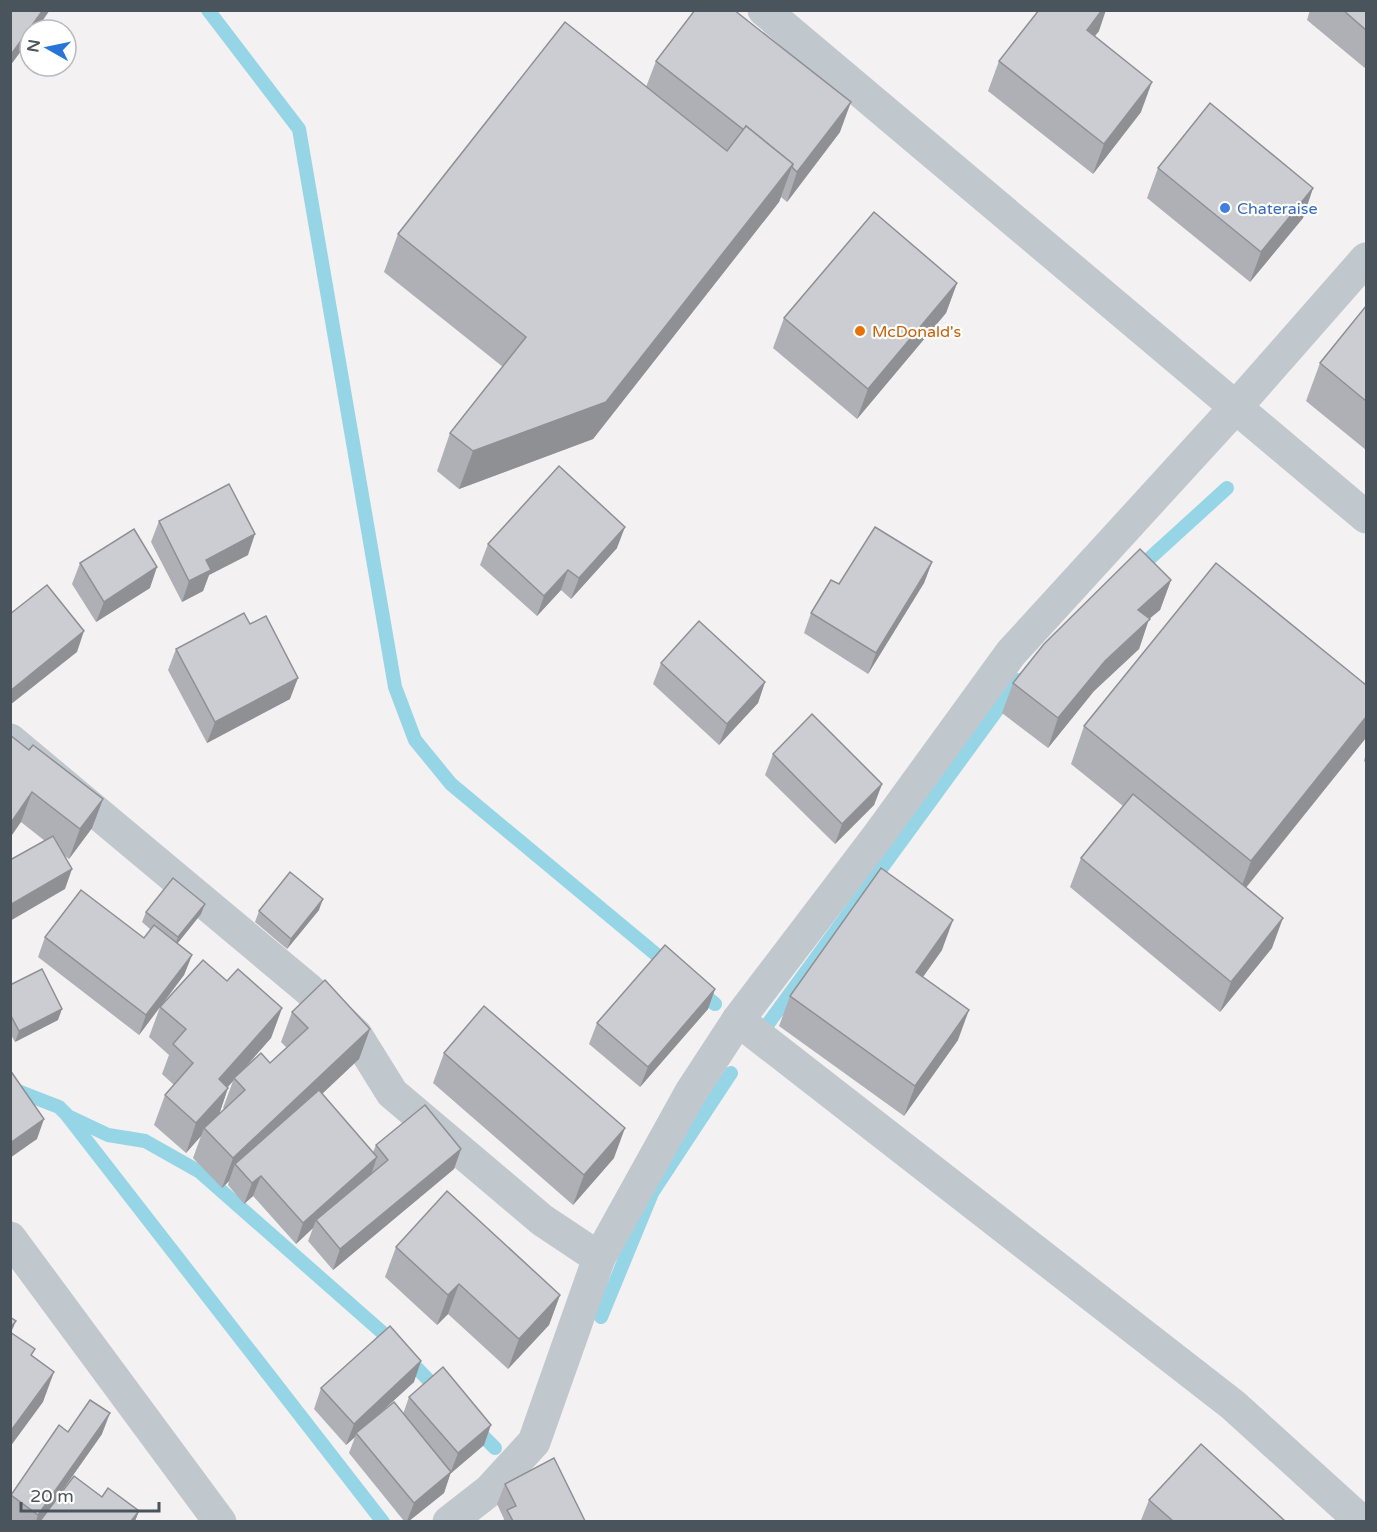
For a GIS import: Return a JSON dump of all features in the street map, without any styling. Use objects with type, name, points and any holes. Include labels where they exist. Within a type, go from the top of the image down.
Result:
[{"type":"street","points":[[764,10],[1366,517]]},
{"type":"street","points":[[449,1521],[490,1490],[534,1442],[599,1258],[691,1092],[738,1020],[878,836],[1011,653],[1235,408],[1366,259]]},
{"type":"street","points":[[10,740],[308,988],[356,1035],[392,1093],[542,1220],[599,1258]]},
{"type":"street","points":[[738,1020],[1233,1405],[1362,1521]]},
{"type":"street","points":[[10,1238],[220,1521]]},
{"type":"building","points":[[10,10],[43,10],[37,18],[18,18],[18,45],[10,56]]},
{"type":"building","points":[[695,10],[734,10],[851,102],[797,172],[792,167],[793,164],[746,126],[744,130],[656,61]]},
{"type":"building","points":[[1039,10],[1102,10],[1087,30],[1152,82],[1104,144],[999,61]]},
{"type":"building","points":[[1343,10],[1366,10],[1366,30]]},
{"type":"building","points":[[565,22],[727,151],[746,126],[793,164],[606,402],[473,451],[450,433],[526,337],[398,234]]},
{"type":"building","points":[[1210,103],[1313,188],[1261,252],[1158,168]]},
{"type":"building","name":"McDonald's","points":[[874,212],[957,283],[868,389],[784,318]]},
{"type":"building","points":[[1366,306],[1366,401],[1320,363]]},
{"type":"building","points":[[559,466],[625,527],[579,578],[568,570],[544,596],[488,544]]},
{"type":"building","points":[[229,484],[255,534],[206,560],[211,570],[189,581],[159,521]]},
{"type":"building","points":[[875,527],[932,562],[876,653],[811,613],[831,580],[839,584]]},
{"type":"building","points":[[134,529],[157,567],[104,602],[80,563]]},
{"type":"building","points":[[1140,549],[1171,580],[1138,610],[1150,619],[1105,661],[1058,718],[1013,683],[1044,644]]},
{"type":"building","points":[[1216,563],[1366,685],[1366,717],[1251,861],[1084,726]]},
{"type":"building","points":[[47,585],[84,631],[10,691],[10,614]]},
{"type":"building","points":[[244,613],[250,624],[266,616],[298,678],[215,722],[176,649]]},
{"type":"building","points":[[699,621],[765,682],[727,724],[661,663]]},
{"type":"building","points":[[812,714],[882,784],[842,824],[773,754]]},
{"type":"building","points":[[10,735],[29,750],[33,745],[103,799],[80,829],[32,792],[10,824]]},
{"type":"building","points":[[1133,794],[1283,918],[1231,982],[1081,858]]},
{"type":"building","points":[[53,836],[72,869],[10,905],[10,860]]},
{"type":"building","points":[[881,868],[953,920],[916,972],[969,1010],[915,1086],[790,996]]},
{"type":"building","points":[[290,872],[323,899],[291,939],[259,911]]},
{"type":"building","points":[[173,878],[205,904],[178,937],[146,912]]},
{"type":"building","points":[[81,890],[144,938],[154,925],[192,955],[146,1015],[45,937]]},
{"type":"building","points":[[665,945],[715,989],[648,1067],[597,1023]]},
{"type":"building","points":[[203,960],[227,981],[238,969],[282,1008],[219,1079],[228,1088],[196,1123],[165,1095],[193,1063],[173,1044],[186,1029],[160,1007]]},
{"type":"building","points":[[42,969],[62,1009],[19,1031],[10,1014],[10,985]]},
{"type":"building","points":[[325,980],[370,1029],[233,1158],[204,1128],[245,1090],[234,1078],[261,1053],[270,1063],[308,1028],[292,1012]]},
{"type":"building","points":[[484,1006],[625,1128],[584,1175],[444,1053]]},
{"type":"building","points":[[10,1070],[44,1119],[10,1143]]},
{"type":"building","points":[[319,1090],[377,1157],[303,1223],[261,1176],[252,1183],[235,1164]]},
{"type":"building","points":[[425,1105],[461,1149],[340,1249],[316,1220],[388,1160],[376,1145]]},
{"type":"building","points":[[447,1191],[560,1295],[519,1339],[459,1284],[448,1295],[396,1247]]},
{"type":"building","points":[[10,1317],[16,1321],[10,1328]]},
{"type":"building","points":[[390,1326],[421,1361],[354,1424],[321,1388]]},
{"type":"building","points":[[10,1332],[35,1349],[31,1355],[54,1372],[10,1432]]},
{"type":"building","points":[[443,1367],[491,1425],[458,1453],[409,1397]]},
{"type":"building","points":[[90,1400],[110,1413],[38,1515],[11,1495],[59,1425],[68,1432]]},
{"type":"building","points":[[394,1402],[451,1472],[414,1503],[356,1433]]},
{"type":"building","points":[[1201,1444],[1285,1521],[1173,1521],[1149,1500]]},
{"type":"building","points":[[554,1458],[585,1521],[513,1521],[507,1510],[516,1506],[505,1484]]},
{"type":"building","points":[[74,1476],[102,1497],[108,1488],[139,1511],[131,1521],[40,1521]]},
{"type":"waterway","points":[[208,10],[299,129],[395,687],[415,740],[451,784],[670,966]]},
{"type":"waterway","points":[[1138,569],[1227,488]]},
{"type":"waterway","points":[[762,1032],[1019,680]]},
{"type":"waterway","points":[[698,990],[715,1004]]},
{"type":"waterway","points":[[601,1317],[652,1193],[731,1073]]},
{"type":"waterway","points":[[10,1088],[59,1107],[66,1114],[383,1522]]},
{"type":"waterway","points":[[70,1117],[108,1135],[145,1141],[200,1172],[384,1334],[441,1393]]},
{"type":"waterway","points":[[473,1426],[495,1448]]},
{"type":"place","name":"Chateraise","points":[[1225,208]]},
{"type":"place","name":"McDonald's","points":[[860,331]]}]
